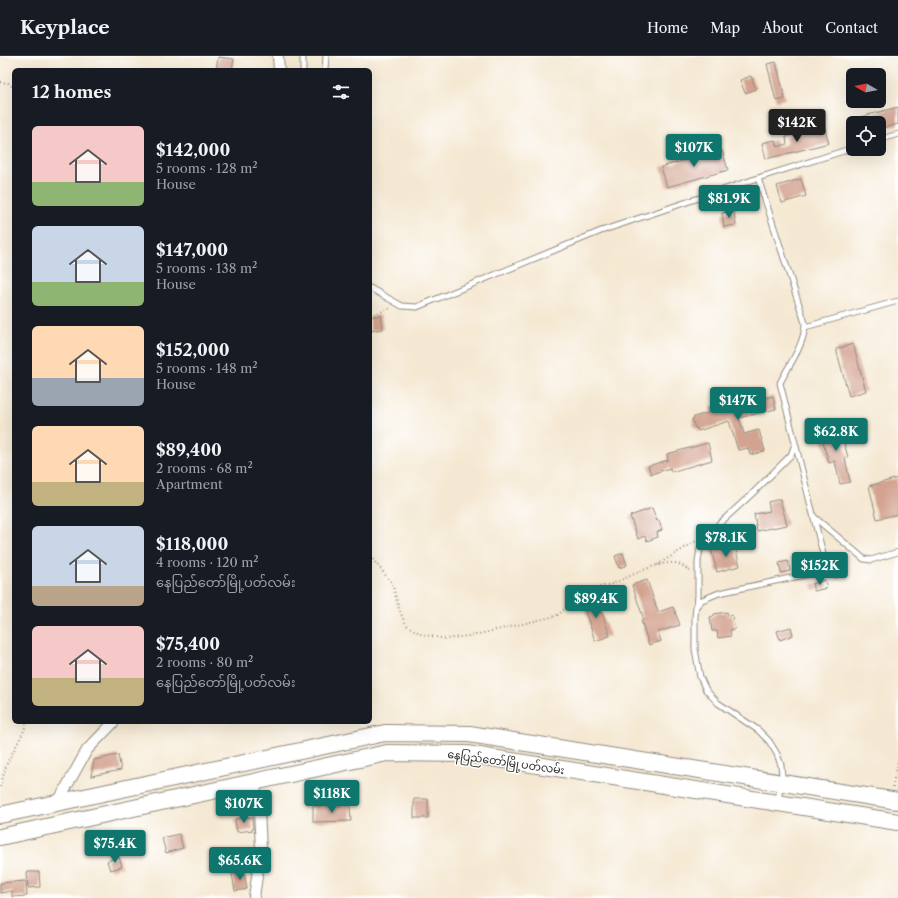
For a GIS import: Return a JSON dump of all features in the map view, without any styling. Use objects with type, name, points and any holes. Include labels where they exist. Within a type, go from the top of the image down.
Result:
[{"type":"main road","points":[[0,815],[385,733],[424,732],[469,734],[895,801]]},
{"type":"main road","name":"နေပြည်တော်မြို့ပတ်လမ်း","points":[[0,837],[387,753],[467,754],[898,822]]},
{"type":"street","points":[[278,56],[279,68]]},
{"type":"street","points":[[58,802],[87,750],[112,724]]},
{"type":"street","points":[[254,782],[259,810],[261,849],[254,897]]},
{"type":"lane","points":[[302,56],[302,68]]},
{"type":"lane","points":[[325,68],[326,56]]},
{"type":"lane","points":[[886,138],[898,134]]},
{"type":"lane","points":[[372,289],[400,305],[417,307],[601,231],[846,150]]},
{"type":"lane","points":[[696,606],[702,600],[719,593],[809,574],[819,569],[822,562],[823,554],[780,383],[799,347],[805,332],[805,323],[758,178]]},
{"type":"lane","points":[[805,327],[898,301]]},
{"type":"lane","points":[[778,803],[782,776],[781,765],[777,754],[769,741],[758,730],[718,703],[706,690],[700,677],[695,649],[695,617],[699,582],[698,561],[700,549],[709,533],[791,455],[795,443]]},
{"type":"lane","points":[[814,517],[864,559],[871,560],[898,552]]},
{"type":"path","points":[[0,82],[8,83],[12,86]]},
{"type":"path","points":[[372,315],[400,305]]},
{"type":"path","points":[[372,558],[392,583],[399,609],[406,625],[421,634],[446,640],[475,635],[556,616],[563,612],[574,598],[582,592],[611,584],[656,566],[709,533]]},
{"type":"path","points":[[656,566],[675,563],[682,565],[692,572],[699,582]]},
{"type":"path","points":[[0,787],[7,763],[26,724]]},
{"type":"path","points":[[895,801],[894,779],[898,761]]},
{"type":"building","points":[[218,57],[234,59],[232,68],[216,68]]},
{"type":"building","points":[[776,62],[785,99],[776,101],[767,64]]},
{"type":"building","points":[[751,76],[756,89],[745,93],[740,80]]},
{"type":"building","points":[[898,107],[898,124],[886,127],[886,116],[864,116]]},
{"type":"building","points":[[824,127],[829,143],[766,159],[762,143],[775,140],[777,147],[787,144],[786,137]]},
{"type":"building","points":[[722,150],[728,170],[667,187],[661,167]]},
{"type":"building","points":[[801,179],[806,196],[782,203],[777,186]]},
{"type":"building","points":[[734,211],[736,225],[724,227],[722,213]]},
{"type":"building","points":[[381,315],[383,329],[372,331],[372,317]]},
{"type":"building","points":[[853,344],[866,391],[849,396],[836,349]]},
{"type":"building","points":[[751,396],[752,402],[773,396],[776,409],[739,418],[744,434],[759,430],[765,451],[750,455],[748,448],[738,450],[729,421],[698,431],[697,428],[695,428],[692,419],[711,412],[710,407]]},
{"type":"building","points":[[839,426],[848,457],[845,458],[850,482],[840,484],[835,461],[829,463],[820,432]]},
{"type":"building","points":[[708,443],[712,460],[671,472],[670,468],[651,474],[648,466],[668,460],[667,454]]},
{"type":"building","points":[[898,478],[898,514],[877,519],[869,486]]},
{"type":"building","points":[[780,499],[787,525],[757,531],[754,514],[770,511],[768,502]]},
{"type":"building","points":[[652,508],[657,521],[659,520],[662,530],[657,532],[658,537],[647,541],[645,536],[638,539],[630,516]]},
{"type":"building","points":[[734,543],[740,566],[717,572],[711,549]]},
{"type":"building","points":[[623,553],[627,565],[619,568],[615,556]]},
{"type":"building","points":[[788,561],[790,571],[781,573],[779,563]]},
{"type":"building","points":[[843,567],[845,576],[833,578],[831,570]]},
{"type":"building","points":[[647,580],[658,612],[673,607],[680,625],[658,632],[661,641],[649,645],[641,620],[644,620],[632,585]]},
{"type":"building","points":[[825,580],[827,588],[814,591],[812,584]]},
{"type":"building","points":[[596,596],[610,636],[595,641],[582,601]]},
{"type":"building","points":[[727,612],[728,616],[732,615],[735,629],[730,630],[731,636],[718,638],[717,631],[712,631],[710,617],[714,616],[714,614]]},
{"type":"building","points":[[791,627],[793,635],[780,640],[777,631]]},
{"type":"building","points":[[118,755],[121,770],[91,776],[94,760]]},
{"type":"building","points":[[414,799],[428,799],[428,818],[414,818]]},
{"type":"building","points":[[313,806],[350,806],[351,821],[313,822]]},
{"type":"building","points":[[252,817],[253,830],[237,832],[235,819]]},
{"type":"building","points":[[179,834],[183,848],[166,853],[162,838]]},
{"type":"building","points":[[119,857],[122,867],[110,870],[107,861]]},
{"type":"building","points":[[244,871],[247,889],[235,891],[232,874]]},
{"type":"building","points":[[27,872],[39,872],[40,887],[28,888]]},
{"type":"building","points":[[26,881],[27,896],[12,897],[12,891],[0,893],[0,883]]}]
